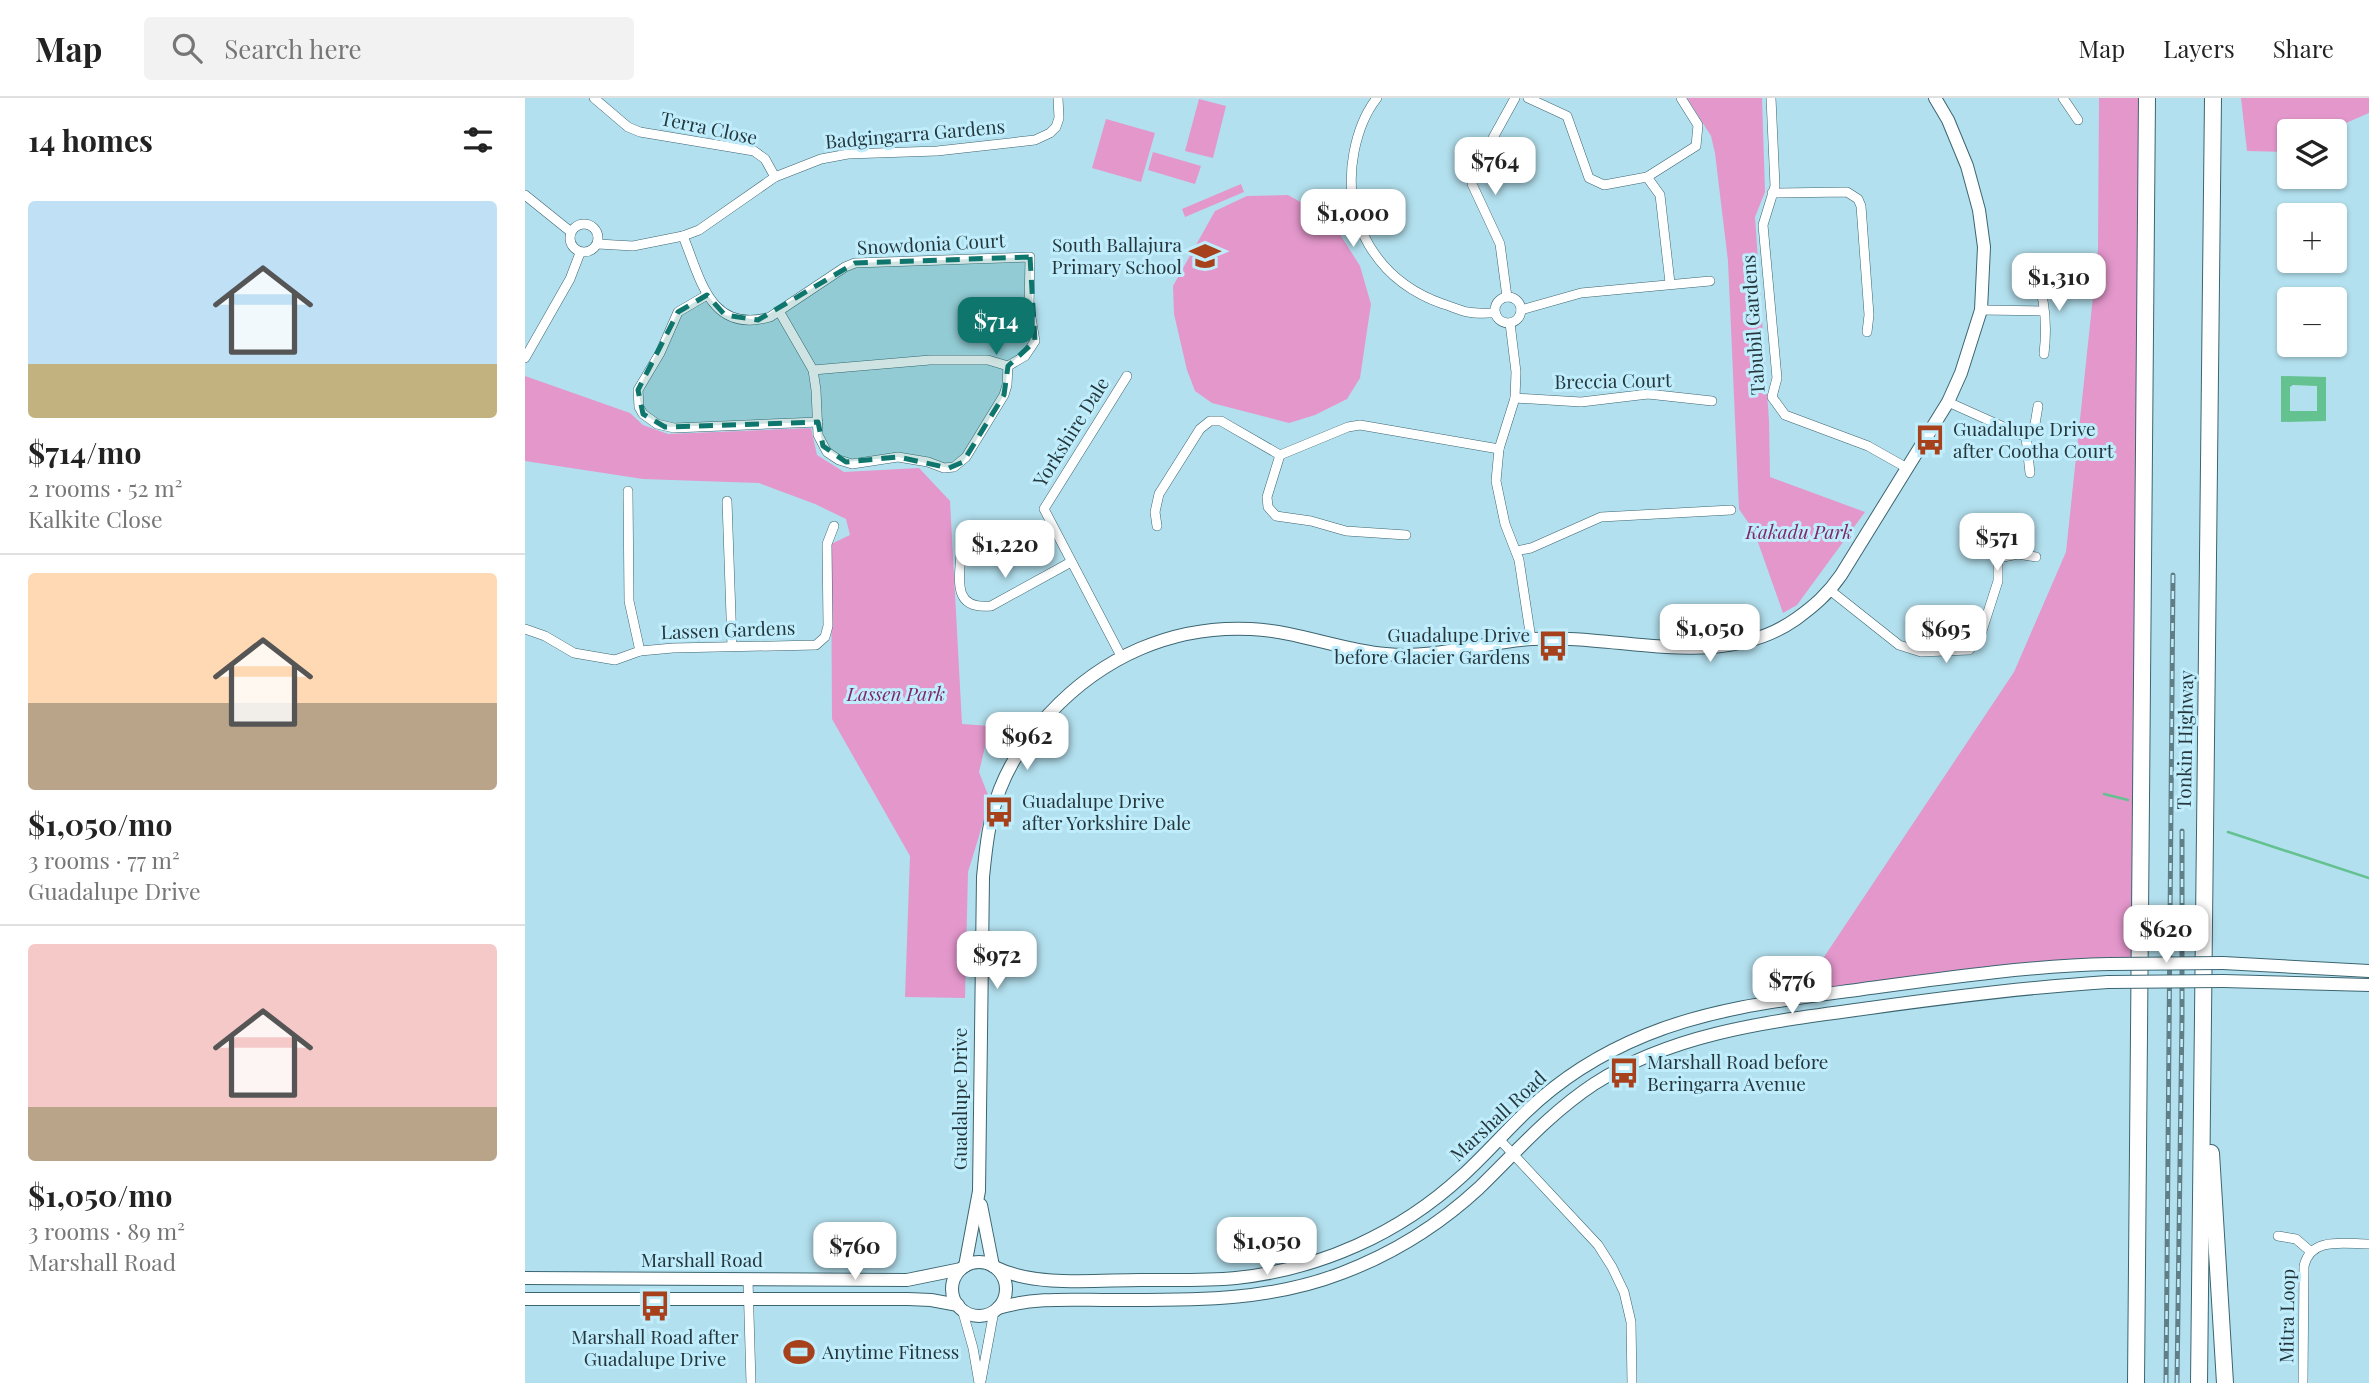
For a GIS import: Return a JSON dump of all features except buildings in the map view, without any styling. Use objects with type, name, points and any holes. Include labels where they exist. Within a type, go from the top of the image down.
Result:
[{"type":"highway","points":[[2136,1383],[2147,98]]},
{"type":"highway","name":"Tonkin Highway","points":[[2199,1383],[2213,98]]},
{"type":"highway","points":[[2129,1383],[2139,1025]]},
{"type":"highway","points":[[2203,1025],[2225,1383]]},
{"type":"main road","name":"Guadalupe Drive","points":[[963,1268],[979,1191],[983,877],[989,826],[1000,787],[1030,734],[1068,694],[1121,656],[1153,643],[1196,631],[1225,628],[1269,630],[1360,652],[1412,656],[1531,639],[1579,639],[1692,648],[1740,644],[1781,629],[1814,606],[1831,591],[1948,402],[1961,373],[1981,310],[1984,247],[1979,210],[1967,166],[1948,120],[1935,98]]},
{"type":"main road","name":"Marshall Road","points":[[995,1267],[1021,1277],[1069,1280],[1207,1280],[1283,1270],[1333,1256],[1402,1222],[1453,1184],[1545,1095],[1584,1066],[1638,1038],[1695,1018],[1891,985],[2109,964],[2223,963],[2369,971]]},
{"type":"main road","name":"Marshall Road","points":[[996,1309],[1042,1299],[1234,1298],[1288,1290],[1365,1264],[1412,1239],[1457,1208],[1558,1110],[1595,1083],[1636,1061],[1689,1041],[1741,1028],[1947,998],[2108,982],[2223,981],[2369,985]]},
{"type":"main road","name":"Guadalupe Drive","points":[[979,1191],[995,1267]]},
{"type":"main road","points":[[979,1262],[995,1267],[1005,1281],[1006,1290],[1004,1300],[996,1309],[985,1315],[975,1315],[960,1307],[953,1287],[963,1268],[979,1262]]},
{"type":"main road","name":"Marshall Road","points":[[525,1278],[907,1280],[963,1268]]},
{"type":"main road","name":"Marshall Road","points":[[525,1299],[916,1299],[960,1307]]},
{"type":"street","name":"Terra Close","points":[[594,98],[628,127],[640,132],[754,151],[765,159],[775,177]]},
{"type":"street","name":"Badgingarra Gardens","points":[[598,244],[633,246],[699,230],[775,177],[821,159],[848,154],[937,151],[1035,140],[1056,127],[1059,118],[1058,98]]},
{"type":"street","points":[[1377,98],[1367,110],[1349,175],[1353,209],[1370,249],[1392,274],[1423,297],[1468,312],[1495,313]]},
{"type":"street","points":[[1507,297],[1500,244],[1472,184],[1473,168],[1483,156],[1515,98]]},
{"type":"street","points":[[1528,98],[1567,116],[1589,178],[1604,185],[1647,177],[1696,146],[1697,125],[1681,98]]},
{"type":"street","name":"Tabubil Gardens","points":[[1772,98],[1775,186],[1763,225],[1777,378],[1772,397],[1785,415],[1868,446],[1907,468]]},
{"type":"street","points":[[2063,98],[2077,120]]},
{"type":"street","points":[[1647,177],[1660,195],[1670,283]]},
{"type":"street","points":[[1772,193],[1847,192],[1857,199],[1861,206],[1869,315],[1867,332]]},
{"type":"street","points":[[525,195],[571,232]]},
{"type":"street","points":[[571,232],[583,224],[593,226],[598,234],[598,244],[590,251],[580,253]]},
{"type":"street","points":[[571,232],[570,242],[580,253]]},
{"type":"street","name":"Snowdonia Court","points":[[683,236],[707,295],[717,310],[736,319],[758,320],[779,311],[855,263],[1030,257],[1029,306],[1035,341],[1025,356],[1008,366]]},
{"type":"street","points":[[526,353],[570,279],[580,253]]},
{"type":"street","points":[[2036,277],[2042,291],[2047,326],[2045,354]]},
{"type":"street","points":[[1521,310],[1581,293],[1710,281]]},
{"type":"street","points":[[707,295],[678,312],[660,353],[641,380],[634,401],[643,414],[650,421],[664,427],[818,422]]},
{"type":"street","points":[[1495,313],[1499,301],[1507,297]]},
{"type":"street","points":[[1495,313],[1500,321],[1510,323],[1517,320],[1521,310],[1518,302],[1507,297]]},
{"type":"street","points":[[1981,310],[2043,311]]},
{"type":"street","points":[[779,311],[813,369],[820,441],[827,452],[839,460],[860,464],[898,457],[949,468],[958,465],[966,457],[1004,395],[1008,366],[988,360],[930,360],[813,369]]},
{"type":"street","points":[[1510,323],[1516,372],[1515,398],[1499,449],[1496,481],[1505,524],[1516,551],[1531,639]]},
{"type":"street","name":"Yorkshire Dale","points":[[1121,656],[1044,509],[1127,376]]},
{"type":"street","name":"Breccia Court","points":[[1515,398],[1581,402],[1648,394],[1712,401]]},
{"type":"street","points":[[1948,402],[2026,437]]},
{"type":"street","points":[[2030,473],[2026,437],[2035,424],[2038,406]]},
{"type":"street","points":[[1157,526],[1155,512],[1159,494],[1200,429],[1210,421],[1221,421],[1280,455]]},
{"type":"street","points":[[1280,455],[1348,427],[1360,425],[1499,449]]},
{"type":"street","points":[[1280,455],[1267,497],[1268,507],[1276,516],[1311,521],[1346,531],[1406,536]]},
{"type":"street","points":[[628,491],[629,601],[640,651]]},
{"type":"street","points":[[727,501],[732,645]]},
{"type":"street","points":[[1516,551],[1531,548],[1601,517],[1731,510]]},
{"type":"street","name":"Lassen Gardens","points":[[525,629],[545,636],[574,653],[615,660],[640,651],[732,645],[816,645],[825,637],[828,626],[827,544],[834,526]]},
{"type":"street","points":[[1969,540],[1982,545],[1999,558],[2018,554],[2036,557]]},
{"type":"street","points":[[961,554],[959,587],[964,599],[978,607],[991,606],[1071,562]]},
{"type":"street","points":[[1831,591],[1899,645],[1921,652],[1969,650],[1980,637],[1998,580],[1999,558]]},
{"type":"street","points":[[1499,1139],[1598,1245],[1612,1267],[1624,1292],[1631,1322],[1632,1383]]},
{"type":"street","name":"Mitra Loop","points":[[2279,1236],[2296,1239],[2310,1251]]},
{"type":"street","name":"Mitra Loop","points":[[2303,1383],[2304,1266],[2310,1251],[2326,1244],[2369,1244]]},
{"type":"street","points":[[748,1280],[751,1383]]},
{"type":"street","points":[[960,1307],[973,1348],[980,1383]]},
{"type":"street","points":[[980,1383],[996,1309]]},
{"type":"highlighted area","points":[[1030,257],[1035,341],[1008,366],[1004,395],[963,462],[949,468],[898,457],[846,462],[823,446],[818,422],[665,427],[643,414],[638,390],[678,312],[707,295],[725,315],[758,320],[855,263]]},
{"type":"green space","name":"Kakadu Park","points":[[1687,98],[1762,98],[1765,192],[1755,217],[1769,421],[1770,477],[1865,512],[1797,605],[1783,613],[1754,531],[1739,509],[1728,261],[1715,153],[1711,136]]},
{"type":"green space","points":[[2099,98],[2140,98],[2139,965],[2079,966],[1796,999],[2014,672],[2066,552],[2098,249]]},
{"type":"green space","points":[[2241,98],[2369,98],[2369,113],[2347,123],[2347,119],[2277,119],[2277,152],[2247,151]]},
{"type":"green space","points":[[1199,99],[1226,106],[1213,158],[1185,151]]},
{"type":"green space","points":[[1106,119],[1155,133],[1141,182],[1092,168]]},
{"type":"green space","points":[[1153,152],[1201,166],[1195,184],[1148,170]]},
{"type":"green space","points":[[1241,184],[1244,192],[1185,217],[1182,209]]},
{"type":"green space","points":[[1288,195],[1322,214],[1338,231],[1360,266],[1371,304],[1360,378],[1347,399],[1315,415],[1289,423],[1212,403],[1195,391],[1187,370],[1174,314],[1173,286],[1215,211],[1247,196]]},
{"type":"green space","name":"Lassen Park","points":[[525,376],[630,413],[643,425],[668,434],[811,428],[817,455],[844,472],[919,468],[950,501],[962,724],[990,726],[979,772],[990,800],[968,872],[965,998],[905,997],[910,856],[832,719],[831,544],[850,535],[846,519],[759,483],[643,479],[525,461]]},
{"type":"shaded area","points":[[2281,376],[2326,377],[2326,421],[2281,422]],"holes":[[[2317,386],[2317,411],[2290,411],[2290,387]]]},
{"type":"waterway","points":[[2104,794],[2128,800]]},
{"type":"waterway","points":[[2228,832],[2369,878]]},
{"type":"railway","points":[[2166,1383],[2173,575]]},
{"type":"railway","points":[[2177,1383],[2182,831]]},
{"type":"place","name":"South Ballajura Primary School","points":[[1205,256]]},
{"type":"place","name":"Guadalupe Drive after Cootha Court","points":[[1930,440]]},
{"type":"place","name":"Guadalupe Drive before Glacier Gardens","points":[[1553,646]]},
{"type":"place","name":"Guadalupe Drive after Yorkshire Dale","points":[[999,812]]},
{"type":"place","name":"Marshall Road before Beringarra Avenue","points":[[1624,1073]]},
{"type":"place","name":"Marshall Road after Guadalupe Drive","points":[[655,1306]]},
{"type":"place","name":"Anytime Fitness","points":[[799,1352]]}]
